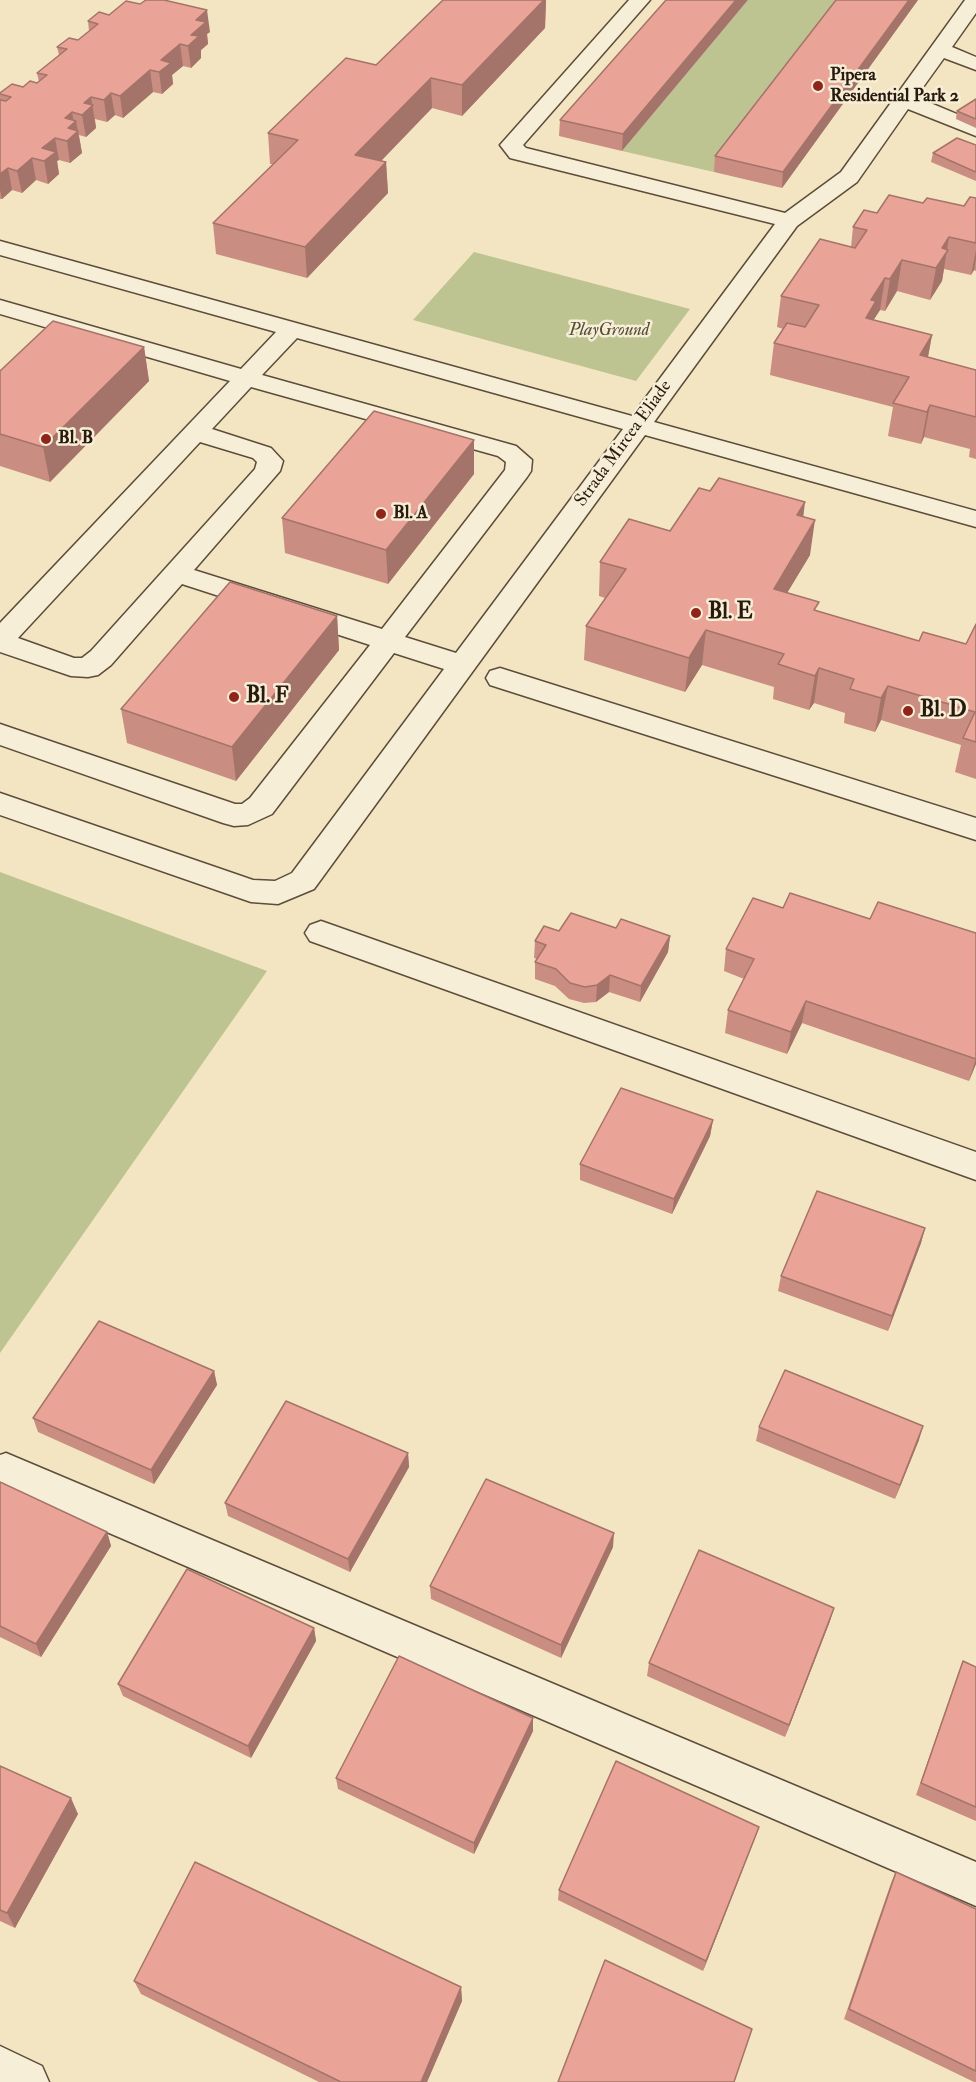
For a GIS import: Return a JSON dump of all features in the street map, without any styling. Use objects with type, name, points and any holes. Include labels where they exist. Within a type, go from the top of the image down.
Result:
[{"type":"street","points":[[640,0],[511,145],[518,153],[789,220]]},
{"type":"street","name":"Strada Mircea Eliade","points":[[0,804],[251,891],[278,893],[303,881],[789,220],[849,177],[975,0]]},
{"type":"street","points":[[940,49],[976,64]]},
{"type":"street","points":[[903,100],[976,130]]},
{"type":"street","points":[[0,248],[976,519]]},
{"type":"street","points":[[0,331],[10,310],[507,451],[519,460],[518,471],[261,806],[248,814],[234,815],[0,734]]},
{"type":"street","points":[[195,432],[262,453],[270,461],[267,471],[101,658],[88,668],[71,667],[0,641],[195,432],[291,330]]},
{"type":"street","points":[[176,573],[462,665]]},
{"type":"street","points":[[500,678],[976,829]]},
{"type":"street","points":[[321,933],[976,1166]]},
{"type":"street","points":[[6,1470],[976,1884]]},
{"type":"street","points":[[0,2068],[27,2082]]},
{"type":"green space","points":[[748,0],[846,0],[714,172],[622,151]]},
{"type":"green space","name":"PlayGround","points":[[474,252],[690,309],[636,381],[413,320]]},
{"type":"green space","points":[[0,872],[267,971],[0,1353]]},
{"type":"building","points":[[146,0],[164,0],[207,10],[196,20],[206,22],[191,35],[199,36],[188,46],[180,44],[161,60],[171,63],[159,72],[150,70],[120,96],[111,93],[104,100],[91,97],[84,103],[93,105],[82,115],[72,112],[65,118],[76,121],[68,128],[78,131],[67,141],[55,138],[42,148],[56,152],[44,161],[32,158],[17,171],[8,168],[0,174],[0,100],[6,101],[11,97],[0,93],[12,84],[23,87],[30,81],[37,83],[47,75],[37,73],[67,49],[57,47],[69,38],[78,40],[98,24],[88,21],[99,12],[109,15],[126,1],[140,4]]},
{"type":"building","points":[[443,0],[544,0],[462,85],[431,78],[355,155],[386,162],[305,247],[213,223],[298,140],[268,133],[346,58],[376,65]]},
{"type":"building","points":[[666,0],[736,0],[623,134],[560,120]]},
{"type":"building","name":"Pipera Residential Park 2","points":[[836,0],[909,0],[783,172],[715,156]]},
{"type":"building","points":[[976,99],[976,119],[957,111]]},
{"type":"building","points":[[957,138],[976,145],[976,172],[933,153]]},
{"type":"building","points":[[889,195],[923,203],[927,198],[964,206],[970,197],[976,198],[976,243],[949,237],[942,248],[948,250],[936,268],[902,260],[890,279],[885,278],[871,300],[876,301],[866,318],[932,335],[920,355],[976,370],[976,417],[930,405],[927,412],[893,403],[909,377],[774,343],[787,323],[805,327],[819,305],[781,296],[820,239],[855,248],[867,230],[853,227],[864,210],[877,213]]},
{"type":"building","points":[[53,321],[144,347],[43,447],[0,434],[0,371]]},
{"type":"building","points":[[374,411],[474,440],[386,550],[282,518]]},
{"type":"building","points":[[719,478],[805,502],[797,515],[815,520],[774,589],[819,602],[814,610],[919,641],[923,632],[966,644],[976,624],[976,742],[963,738],[975,712],[888,686],[881,698],[850,689],[854,679],[819,668],[815,676],[778,664],[784,654],[706,630],[689,658],[586,626],[626,569],[600,562],[629,519],[670,531],[699,488],[710,491]]},
{"type":"building","name":"Bl. F","points":[[230,582],[337,616],[232,747],[121,709]]},
{"type":"building","points":[[790,893],[870,919],[878,902],[976,933],[976,1059],[806,1001],[791,1032],[728,1010],[754,959],[726,949],[753,898],[783,908]]},
{"type":"building","points":[[571,913],[616,928],[621,919],[670,936],[641,986],[610,975],[597,985],[585,987],[570,983],[556,969],[535,962],[546,945],[535,941],[544,926],[559,931]]},
{"type":"building","points":[[621,1088],[713,1120],[674,1199],[580,1164]]},
{"type":"building","points":[[817,1191],[925,1228],[892,1316],[781,1276]]},
{"type":"building","points":[[99,1321],[214,1371],[151,1470],[33,1418]]},
{"type":"building","points":[[785,1370],[923,1426],[900,1485],[759,1427]]},
{"type":"building","points":[[286,1401],[408,1453],[348,1559],[225,1503]]},
{"type":"building","points":[[486,1479],[614,1533],[561,1645],[430,1586]]},
{"type":"building","points":[[0,1482],[107,1532],[36,1644],[0,1626]]},
{"type":"building","points":[[699,1550],[834,1608],[789,1725],[649,1663]]},
{"type":"building","points":[[187,1569],[314,1628],[248,1746],[118,1684]]},
{"type":"building","points":[[399,1656],[533,1718],[474,1843],[336,1778]]},
{"type":"building","points":[[963,1661],[976,1667],[976,1807],[921,1783]]},
{"type":"building","points":[[616,1761],[759,1827],[706,1961],[559,1890]]},
{"type":"building","points":[[0,1766],[71,1798],[7,1913],[0,1910]]},
{"type":"building","points":[[195,1862],[461,1987],[421,2082],[341,2082],[134,1981]]},
{"type":"building","points":[[896,1872],[976,1909],[976,2071],[849,2009]]},
{"type":"building","points":[[605,1960],[752,2029],[734,2082],[558,2082]]},
{"type":"place","name":"Pipera Residential Park 2","points":[[818,86]]},
{"type":"place","name":"Bl. B","points":[[46,439]]},
{"type":"place","name":"Bl. A","points":[[381,514]]},
{"type":"place","name":"Bl. E","points":[[696,613]]},
{"type":"place","name":"Bl. F","points":[[234,697]]},
{"type":"place","name":"Bl. D","points":[[908,711]]}]
